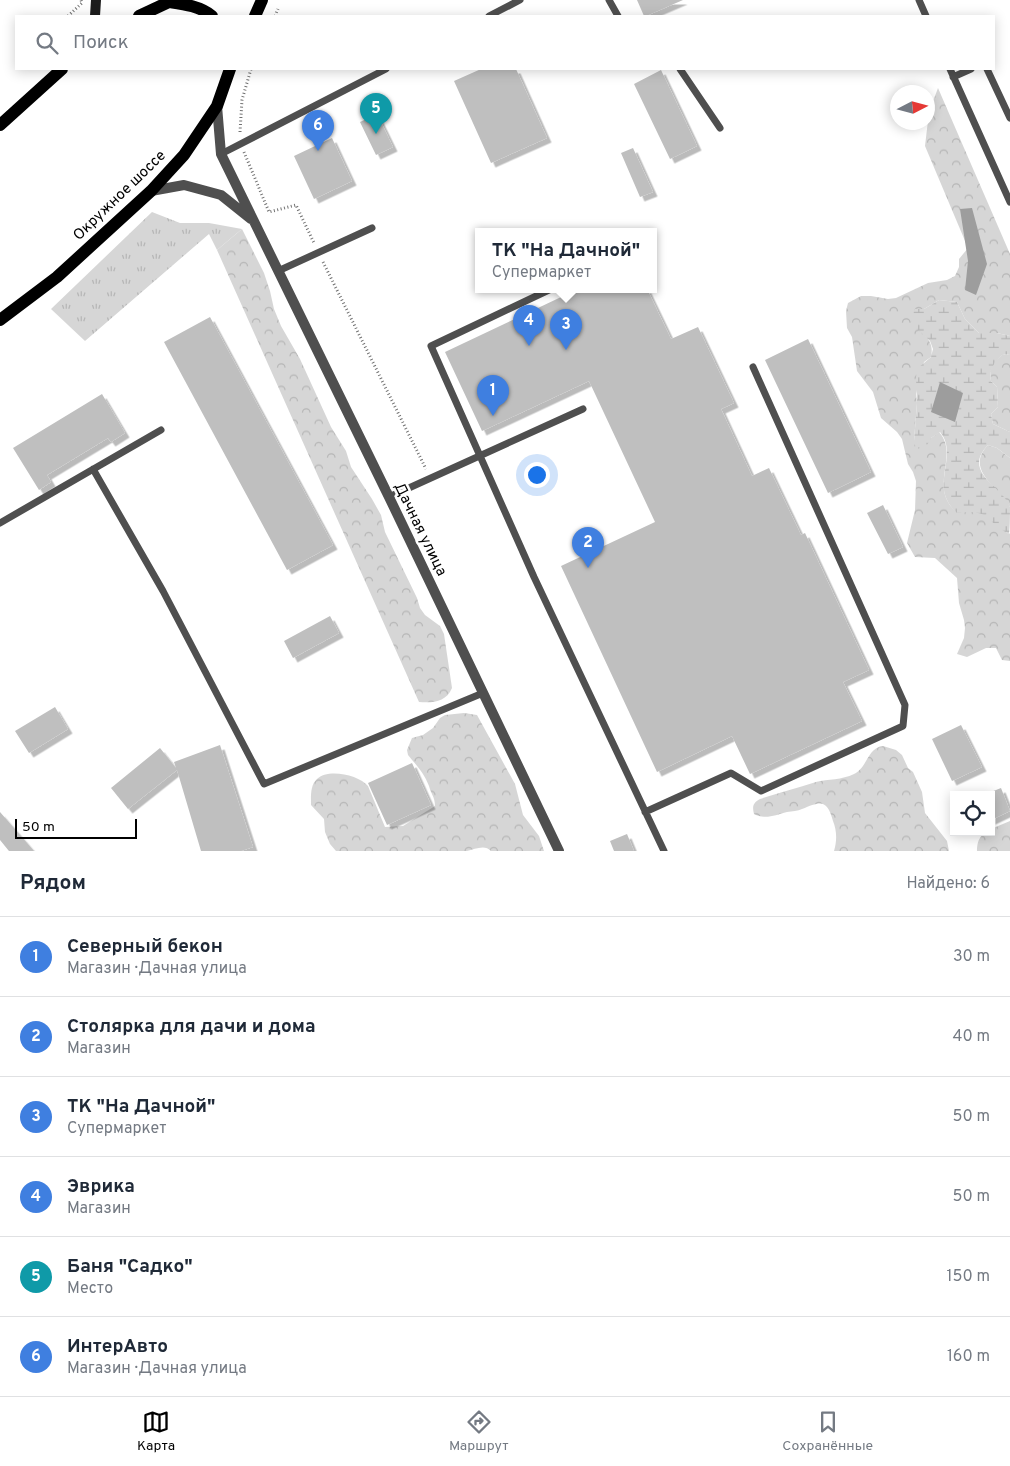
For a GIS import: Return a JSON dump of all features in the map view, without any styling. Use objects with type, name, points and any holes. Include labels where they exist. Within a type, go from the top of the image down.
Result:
[{"type":"main road","points":[[255,15],[262,0]]},
{"type":"main road","points":[[142,15],[169,1],[192,6],[211,15]]},
{"type":"main road","points":[[0,125],[61,70]]},
{"type":"main road","name":"Окружное шоссе","points":[[0,320],[57,277],[151,191],[184,155],[217,106],[230,70]]},
{"type":"street","points":[[95,15],[96,0]]},
{"type":"street","name":"Дачная улица","points":[[217,106],[221,154],[390,497],[559,851]]},
{"type":"street","name":"Дачная улица","points":[[151,191],[184,185],[221,195],[254,221]]},
{"type":"lane","points":[[490,15],[520,0]]},
{"type":"lane","points":[[609,0],[617,15]]},
{"type":"lane","points":[[919,0],[926,15]]},
{"type":"lane","points":[[221,154],[384,70]]},
{"type":"lane","points":[[681,70],[720,128]]},
{"type":"lane","points":[[950,70],[1010,202]]},
{"type":"lane","points":[[953,77],[969,70]]},
{"type":"lane","points":[[987,70],[1010,118]]},
{"type":"lane","points":[[278,271],[372,228]]},
{"type":"lane","points":[[542,293],[431,346],[534,577],[664,851]]},
{"type":"lane","points":[[645,812],[731,773],[761,791],[902,726],[905,704],[753,367]]},
{"type":"lane","points":[[390,497],[582,409]]},
{"type":"lane","points":[[0,523],[161,430]]},
{"type":"lane","points":[[93,469],[163,591],[264,784],[483,693]]},
{"type":"path","points":[[69,15],[82,3]]},
{"type":"path","points":[[275,15],[278,9]]},
{"type":"path","points":[[251,70],[242,100],[240,143],[269,212],[296,205],[431,478]]},
{"type":"green space","points":[[938,88],[1010,254],[1010,336],[997,333],[979,333],[965,319],[957,302],[939,300],[924,309],[924,334],[932,347],[932,353],[931,357],[924,362],[916,394],[914,441],[931,438],[939,432],[946,448],[944,492],[950,505],[957,512],[973,511],[983,514],[1010,533],[1010,661],[1002,660],[996,648],[986,648],[967,657],[957,654],[964,638],[965,628],[959,603],[957,578],[935,558],[915,557],[907,543],[915,510],[916,481],[908,464],[902,439],[881,418],[873,392],[857,371],[852,337],[847,328],[846,311],[848,303],[861,296],[896,298],[928,283],[947,280],[955,276],[959,267],[959,259],[968,248],[925,146],[927,130],[935,130],[935,96]]},
{"type":"green space","points":[[152,212],[180,223],[209,223],[242,229],[217,250],[209,234],[85,341],[51,309]]},
{"type":"green space","points":[[242,229],[264,273],[281,326],[300,359],[331,427],[346,451],[351,467],[381,515],[385,532],[420,608],[425,615],[440,626],[444,634],[452,688],[439,701],[419,702],[217,250]]},
{"type":"green space","points":[[939,300],[957,302],[965,319],[979,333],[997,333],[1010,336],[1010,354],[1002,355],[995,362],[990,372],[991,381],[997,387],[998,407],[991,414],[993,424],[1010,432],[1010,458],[997,448],[988,445],[981,455],[979,464],[986,479],[1006,499],[1010,507],[1009,534],[983,514],[957,513],[949,504],[944,492],[947,448],[940,432],[931,438],[926,447],[916,449],[914,441],[917,403],[916,377],[918,368],[931,357],[933,349],[930,341],[912,324],[911,316],[915,309],[924,309]]},
{"type":"green space","points":[[1010,354],[1010,432],[993,424],[991,414],[998,407],[997,387],[991,381],[990,371],[994,362],[1002,355]]},
{"type":"green space","points":[[988,445],[997,448],[1010,458],[1010,507],[986,478],[982,470],[980,462],[982,454]]},
{"type":"green space","points":[[464,713],[477,715],[515,784],[523,815],[539,836],[544,851],[491,851],[483,847],[467,851],[336,851],[330,844],[325,832],[324,819],[311,805],[312,788],[317,779],[336,773],[351,776],[364,782],[368,786],[385,827],[403,826],[435,806],[434,798],[425,777],[408,755],[407,750],[412,738],[423,735],[433,728],[440,718],[445,715]]},
{"type":"green space","points":[[883,746],[896,750],[902,755],[908,768],[913,772],[922,792],[925,813],[947,841],[949,851],[834,851],[836,840],[831,814],[826,805],[819,803],[799,810],[770,816],[763,817],[754,814],[754,805],[760,799],[816,782],[854,774],[859,771],[874,750]]},
{"type":"green space","points":[[1010,821],[1010,851],[977,851],[982,836],[995,836],[995,827]]},
{"type":"shaded area","points":[[972,208],[987,264],[976,295],[965,290],[968,261],[960,209]]},
{"type":"shaded area","points":[[940,382],[963,393],[955,422],[931,412]]},
{"type":"building","points":[[637,0],[683,0],[648,15],[644,15]]},
{"type":"building","points":[[479,70],[516,70],[547,138],[491,163],[454,81]]},
{"type":"building","points":[[661,70],[697,146],[670,159],[634,84]]},
{"type":"building","points":[[377,114],[393,147],[376,155],[360,122]]},
{"type":"building","points":[[332,138],[352,181],[314,199],[294,156]]},
{"type":"building","points":[[633,148],[653,192],[640,197],[621,153]]},
{"type":"building","points":[[570,293],[649,293],[671,339],[698,327],[734,403],[721,409],[752,476],[769,468],[801,535],[805,533],[869,670],[843,682],[862,721],[750,774],[732,736],[657,772],[561,566],[655,522],[589,381],[482,431],[445,352]]},
{"type":"building","points":[[210,317],[333,545],[287,570],[164,342]]},
{"type":"building","points":[[808,339],[871,472],[828,493],[765,360]]},
{"type":"building","points":[[102,394],[125,433],[111,442],[108,438],[47,475],[51,482],[39,490],[13,448]]},
{"type":"building","points":[[883,505],[903,547],[888,554],[867,513]]},
{"type":"building","points":[[330,616],[339,633],[293,658],[284,641]]},
{"type":"building","points":[[55,707],[68,729],[29,753],[15,731]]},
{"type":"building","points":[[961,725],[982,767],[952,781],[932,739]]},
{"type":"building","points":[[220,745],[253,847],[241,851],[201,851],[177,770],[128,809],[111,788],[160,748],[176,768],[174,762]]},
{"type":"building","points":[[412,763],[431,805],[387,825],[368,783]]},
{"type":"building","points":[[1001,788],[1010,811],[995,818],[995,791]]},
{"type":"building","points":[[0,812],[34,851],[9,851],[0,840]]},
{"type":"building","points":[[627,834],[634,851],[614,851],[610,841]]},
{"type":"place","name":"Баня \"Садко\"","points":[[376,134]]},
{"type":"place","name":"ИнтерАвто","points":[[318,151]]},
{"type":"place","name":"Эврика","points":[[529,346]]},
{"type":"place","name":"ТК \"На Дачной\"","points":[[566,350]]},
{"type":"place","name":"Северный бекон","points":[[493,416]]},
{"type":"place","name":"Столярка для дачи и дома","points":[[588,568]]}]
